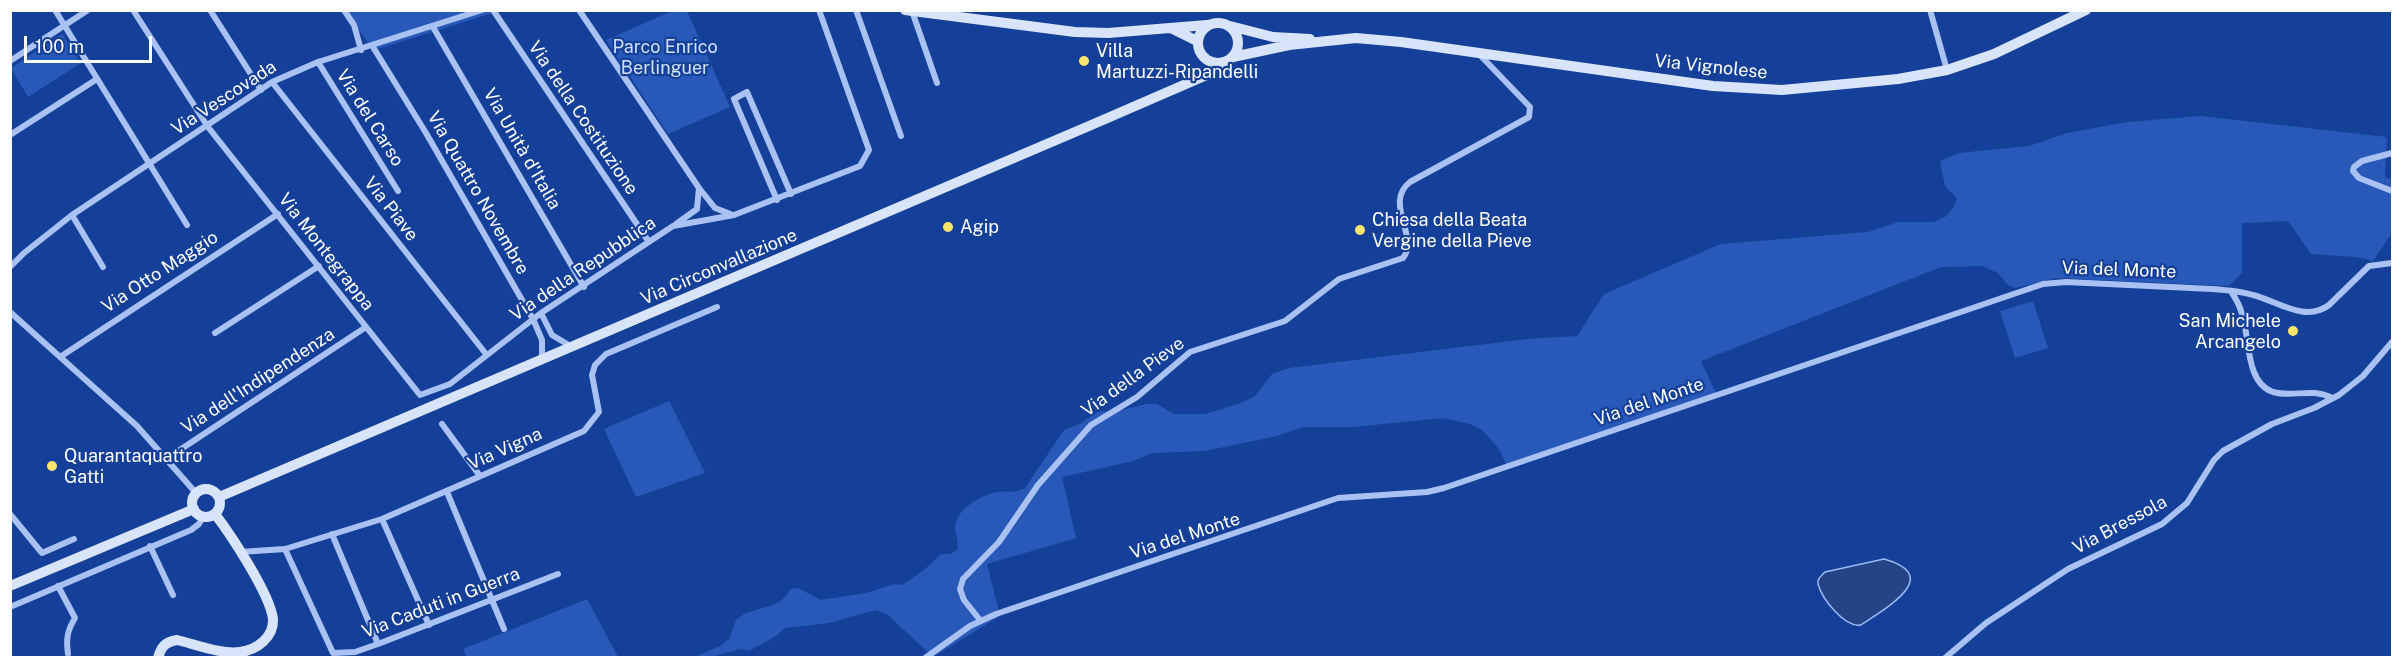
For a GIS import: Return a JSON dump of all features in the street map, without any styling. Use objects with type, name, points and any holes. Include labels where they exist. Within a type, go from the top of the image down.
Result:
[{"type":"main road","name":"Via Vignolese","points":[[1322,41],[1356,38],[1379,40],[1713,86],[1782,90],[1922,76],[1947,70],[1994,54],[2086,10]]},
{"type":"main road","points":[[908,11],[1075,32],[1108,33],[1220,22],[1230,27],[1273,38],[1300,37],[1322,41]]},
{"type":"main road","points":[[1207,25],[1202,29],[1197,41],[1200,52],[1207,61],[1221,63],[1230,59],[1236,52],[1238,39],[1230,27]]},
{"type":"main road","points":[[1171,27],[1197,41]]},
{"type":"main road","name":"Via Circonvallazione","points":[[219,497],[573,348],[1223,68],[1230,59],[1289,45],[1322,41]]},
{"type":"main road","points":[[1200,77],[1206,69],[1207,61]]},
{"type":"main road","points":[[209,489],[219,497],[220,506],[215,514],[204,516],[194,509],[193,499],[196,493],[209,489]]},
{"type":"main road","points":[[10,586],[194,509]]},
{"type":"main road","points":[[158,657],[165,643],[177,640],[250,654],[266,639],[273,625],[273,617],[262,590],[215,514]]},
{"type":"street","points":[[55,10],[187,225]]},
{"type":"street","points":[[10,61],[88,10]]},
{"type":"street","name":"Via Montegrappa","points":[[133,10],[208,127],[420,395]]},
{"type":"street","points":[[210,10],[261,90]]},
{"type":"street","points":[[344,10],[354,25],[361,50]]},
{"type":"street","name":"Via Vescovada","points":[[10,267],[72,215],[208,127],[272,82],[318,62],[373,47],[482,10]]},
{"type":"street","name":"Via della Costituzione","points":[[493,10],[649,242]]},
{"type":"street","points":[[579,10],[699,188],[715,208],[734,215]]},
{"type":"street","name":"Via della Repubblica","points":[[420,395],[450,384],[541,313],[673,226],[734,215],[860,166],[869,150],[819,10]]},
{"type":"street","points":[[856,10],[901,136]]},
{"type":"street","points":[[1930,10],[1947,70]]},
{"type":"street","points":[[908,11],[937,83]]},
{"type":"street","name":"Via Unità d'Italia","points":[[433,27],[584,286]]},
{"type":"street","name":"Via Quattro Novembre","points":[[373,47],[426,133],[534,319],[542,340],[542,361]]},
{"type":"street","name":"Via della Pieve","points":[[980,620],[964,600],[960,589],[963,579],[999,542],[1038,485],[1083,432],[1137,397],[1190,352],[1285,321],[1339,279],[1403,258],[1408,248],[1399,200],[1402,189],[1410,182],[1529,117],[1531,110],[1527,104],[1478,53]]},
{"type":"street","name":"Via del Carso","points":[[318,62],[398,190]]},
{"type":"street","points":[[10,135],[97,79]]},
{"type":"street","name":"Via Piave","points":[[272,82],[486,354]]},
{"type":"street","points":[[777,200],[734,99],[747,92],[791,194]]},
{"type":"street","points":[[2392,153],[2362,161],[2354,167],[2353,171],[2359,178],[2392,191]]},
{"type":"street","points":[[673,226],[697,209],[699,188]]},
{"type":"street","name":"Via Otto Maggio","points":[[60,357],[278,214]]},
{"type":"street","points":[[72,215],[103,267]]},
{"type":"street","name":"Via del Monte","points":[[925,657],[980,620],[1338,498],[1427,492],[1452,486],[2043,284],[2066,282],[2212,289],[2245,293],[2290,309],[2318,310],[2325,308],[2335,300],[2369,266],[2392,263]]},
{"type":"street","points":[[215,333],[319,266]]},
{"type":"street","points":[[2232,293],[2242,314],[2257,379],[2262,387],[2282,393],[2315,392],[2332,398]]},
{"type":"street","name":"Via Vigna","points":[[240,552],[285,549],[382,519],[584,431],[598,412],[592,375],[595,365],[606,354],[717,307]]},
{"type":"street","points":[[10,312],[137,426],[196,493]]},
{"type":"street","points":[[541,313],[552,334],[573,348]]},
{"type":"street","name":"Via dell'Indipendenza","points":[[166,459],[366,327]]},
{"type":"street","name":"Via Bressola","points":[[1945,657],[1986,623],[2068,569],[2175,516],[2187,503],[2214,460],[2223,451],[2272,424],[2314,408],[2332,398],[2363,376],[2392,342]]},
{"type":"street","points":[[442,424],[480,476]]},
{"type":"street","points":[[447,492],[504,628]]},
{"type":"street","points":[[10,514],[42,553],[74,539]]},
{"type":"street","points":[[10,607],[191,530],[204,516]]},
{"type":"street","points":[[382,519],[429,625]]},
{"type":"street","points":[[332,534],[378,644]]},
{"type":"street","points":[[150,546],[173,595]]},
{"type":"street","name":"Via Caduti in Guerra","points":[[285,549],[333,652],[355,652],[558,574]]},
{"type":"street","points":[[58,586],[75,618],[68,628],[66,638],[68,654]]},
{"type":"green space","points":[[344,11],[499,11],[374,50]]},
{"type":"green space","name":"Parco Enrico Berlinguer","points":[[672,11],[687,11],[730,107],[668,134],[606,40]]},
{"type":"green space","points":[[62,34],[81,63],[28,97],[11,68]]},
{"type":"green space","points":[[2200,116],[2387,137],[2385,177],[2392,180],[2392,233],[2373,261],[2357,257],[2311,254],[2288,221],[2242,223],[2242,273],[2229,286],[2056,278],[2015,288],[2007,284],[1998,273],[1982,266],[1941,267],[1701,361],[1718,397],[1506,464],[1499,449],[1483,431],[1470,424],[1443,418],[1353,427],[1304,427],[1277,436],[1205,451],[1152,453],[1133,461],[1062,477],[1076,538],[987,564],[1000,616],[933,657],[888,615],[876,610],[829,623],[785,628],[776,636],[749,651],[741,649],[710,657],[693,658],[720,646],[729,639],[736,620],[744,614],[775,604],[783,599],[791,589],[798,588],[821,600],[866,593],[894,584],[902,585],[923,571],[941,554],[950,554],[957,550],[955,529],[961,512],[981,497],[1025,488],[1064,430],[1080,424],[1100,411],[1113,412],[1157,404],[1174,414],[1206,414],[1244,402],[1255,396],[1272,374],[1289,368],[1528,339],[1577,336],[1604,294],[1721,244],[1868,232],[1898,222],[1934,222],[1945,217],[1954,207],[1957,198],[1945,186],[1940,161],[1959,153],[2029,146],[2067,133],[2128,122]]},
{"type":"green space","points":[[2033,301],[2048,348],[2015,358],[2000,311]]},
{"type":"green space","points":[[669,401],[705,473],[636,497],[604,429]]},
{"type":"green space","points":[[587,599],[618,657],[467,657],[463,649]]},
{"type":"shaded area","points":[[1884,559],[1901,566],[1909,574],[1910,583],[1894,602],[1861,625],[1848,622],[1824,597],[1818,584],[1819,579],[1825,572]]},
{"type":"place","name":"Villa Martuzzi-Ripandelli","points":[[1084,61]]},
{"type":"place","name":"Agip","points":[[948,227]]},
{"type":"place","name":"Chiesa della Beata Vergine della Pieve","points":[[1360,230]]},
{"type":"place","name":"San Michele Arcangelo","points":[[2293,331]]},
{"type":"place","name":"Quarantaquattro Gatti","points":[[52,466]]}]
